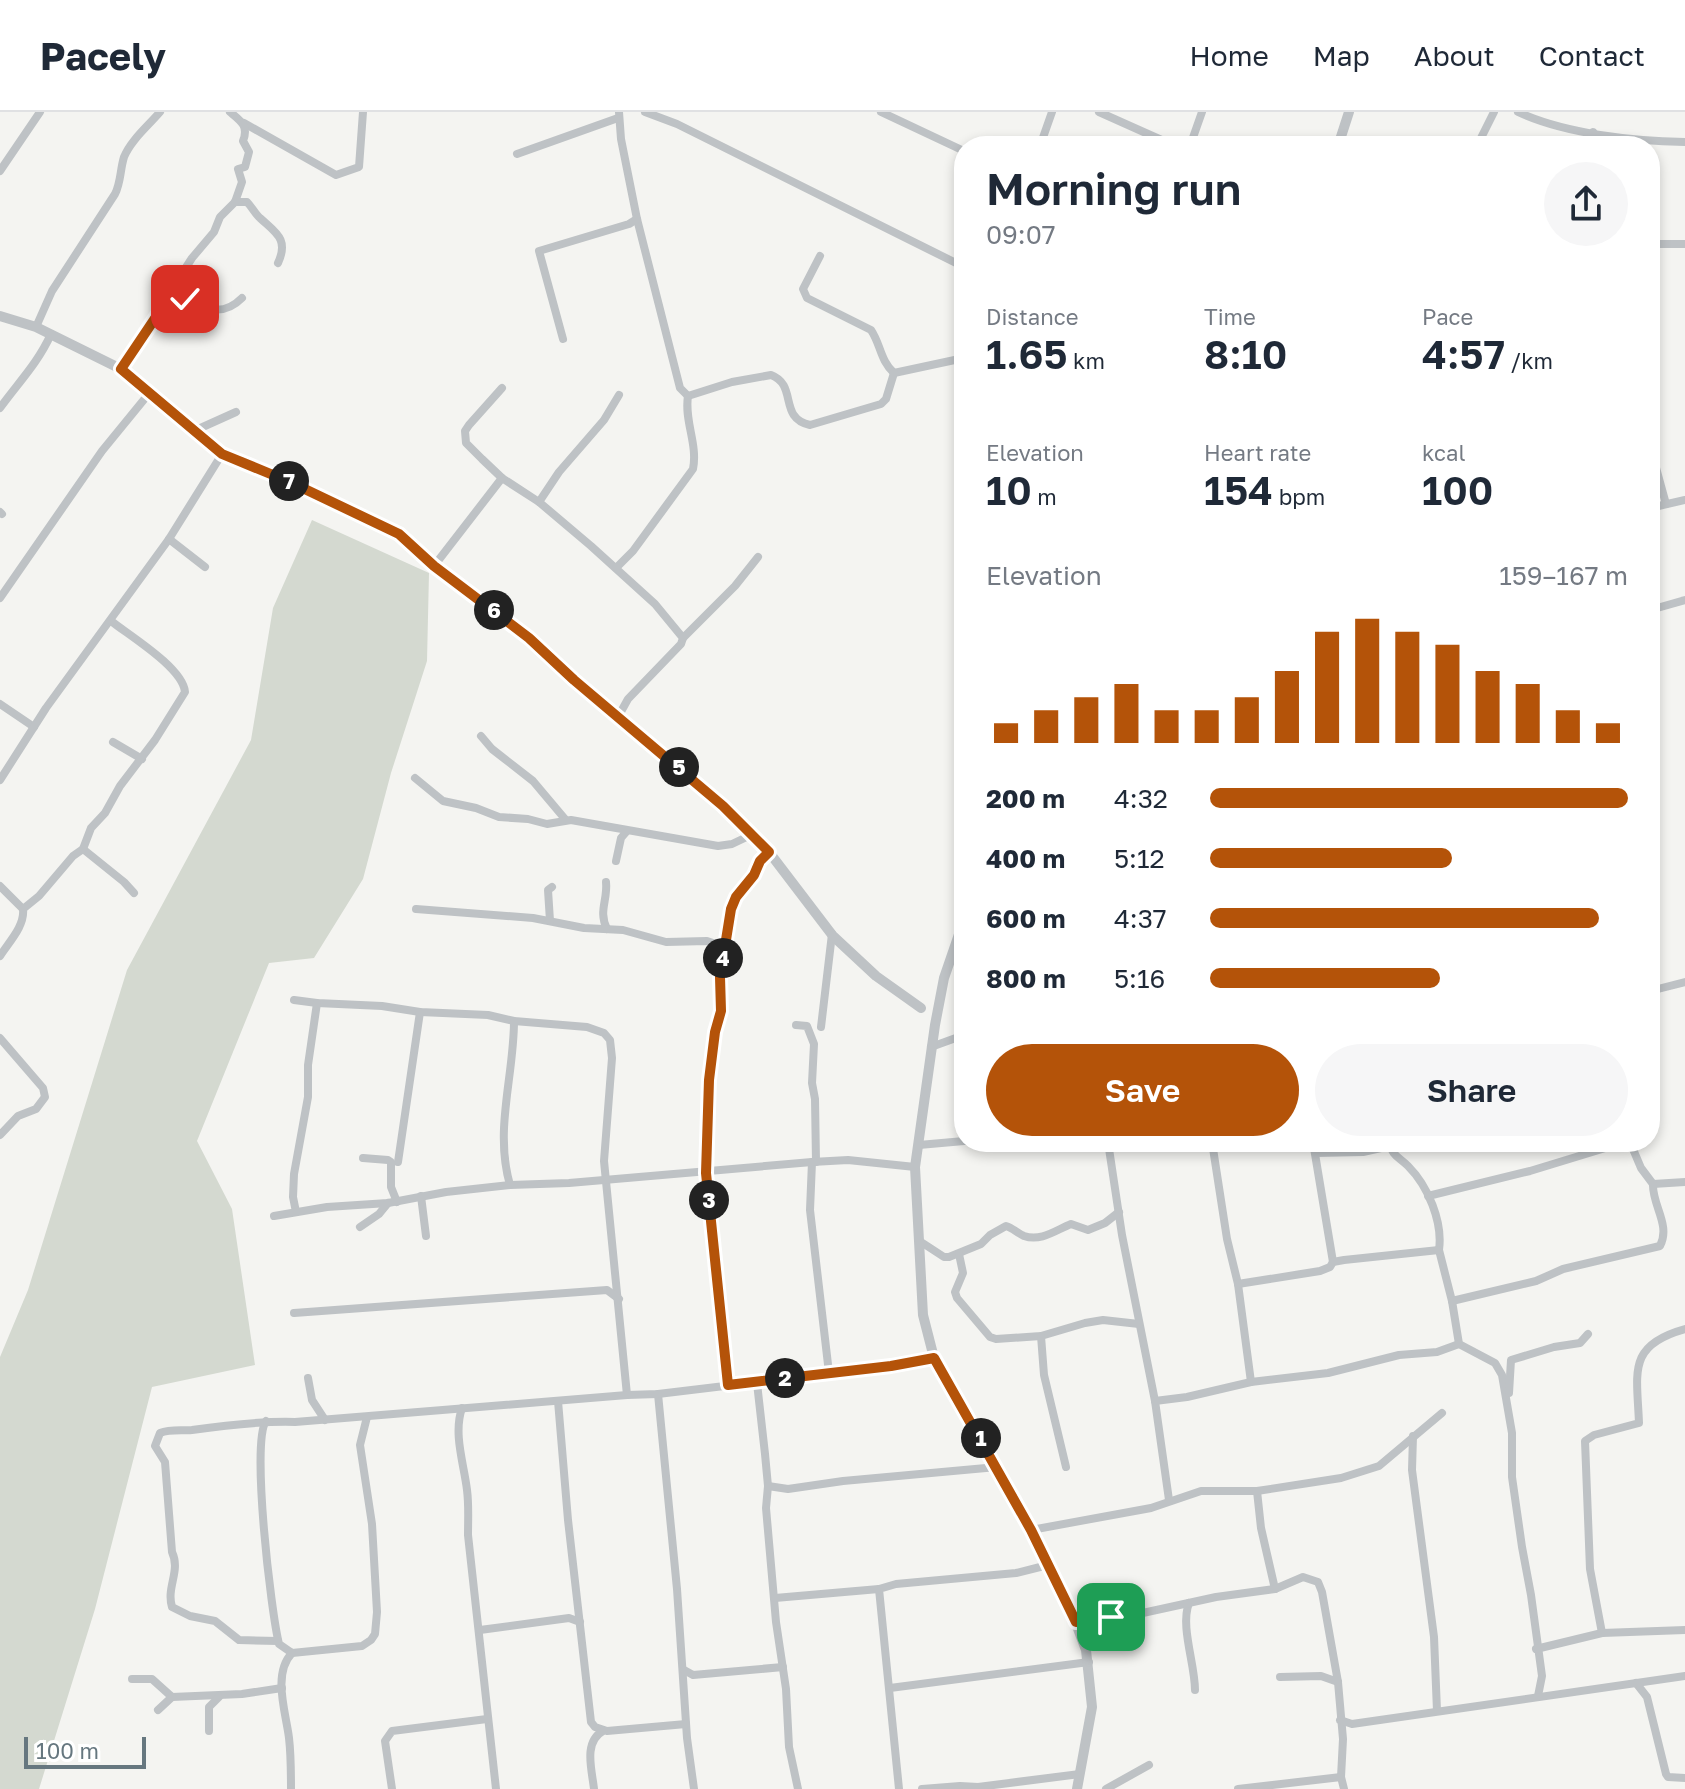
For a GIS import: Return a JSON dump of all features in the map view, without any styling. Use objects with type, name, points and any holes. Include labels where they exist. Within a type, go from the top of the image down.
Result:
[{"type":"street","points":[[0,171],[40,112]]},
{"type":"street","points":[[36,327],[52,291],[115,194],[125,156],[133,142],[160,112]]},
{"type":"street","points":[[230,112],[336,175],[359,167],[363,112]]},
{"type":"street","points":[[645,112],[677,124],[954,262]]},
{"type":"street","points":[[881,112],[954,146]]},
{"type":"street","points":[[1044,136],[1052,112]]},
{"type":"street","points":[[1099,112],[1153,136]]},
{"type":"street","points":[[1194,136],[1202,112]]},
{"type":"street","points":[[1341,136],[1349,112]]},
{"type":"street","points":[[1482,136],[1494,112]]},
{"type":"street","points":[[1518,112],[1611,136]]},
{"type":"street","points":[[517,154],[618,115],[637,219],[680,388],[688,396],[687,412],[696,454],[693,469],[633,551],[616,568]]},
{"type":"street","points":[[121,369],[192,258],[214,232],[220,217],[235,202],[242,182],[238,169],[245,167],[249,152],[243,141],[246,133],[244,123]]},
{"type":"street","points":[[1592,136],[1593,132]]},
{"type":"street","points":[[1660,141],[1685,142]]},
{"type":"street","points":[[235,202],[247,202],[261,220],[272,227],[281,241],[283,252],[278,263]]},
{"type":"street","points":[[563,339],[539,251],[637,219]]},
{"type":"street","points":[[1660,245],[1685,244]]},
{"type":"street","points":[[820,256],[803,289],[807,298],[871,330],[877,339],[879,354],[894,373]]},
{"type":"street","points":[[164,305],[190,299],[205,309],[215,311],[235,305],[242,298]]},
{"type":"street","points":[[0,316],[36,327],[121,369],[151,391],[222,454],[290,482],[399,534],[434,566],[529,638],[753,834],[832,934],[876,976],[921,1008],[935,1025]]},
{"type":"street","points":[[0,408],[12,390],[33,369],[51,334]]},
{"type":"street","points":[[894,373],[954,360]]},
{"type":"street","points":[[688,396],[732,382],[771,375],[777,377],[785,388],[790,413],[802,424],[810,425],[881,404],[886,399],[894,373]]},
{"type":"street","points":[[502,388],[469,425],[464,438],[502,478],[539,502],[616,568],[661,610],[683,638]]},
{"type":"street","points":[[0,598],[102,451],[151,391]]},
{"type":"street","points":[[539,502],[559,472],[604,420],[619,395]]},
{"type":"street","points":[[196,430],[236,412]]},
{"type":"street","points":[[0,780],[34,727],[169,539],[222,454]]},
{"type":"street","points":[[434,566],[502,478]]},
{"type":"street","points":[[1660,482],[1666,504]]},
{"type":"street","points":[[1660,506],[1685,500]]},
{"type":"street","points":[[169,539],[205,567]]},
{"type":"street","points":[[618,717],[628,699],[735,586],[758,557]]},
{"type":"street","points":[[1660,607],[1685,600]]},
{"type":"street","points":[[23,909],[83,849],[91,828],[142,759],[179,701],[185,686],[171,668],[111,621]]},
{"type":"street","points":[[0,704],[34,727]]},
{"type":"street","points":[[481,736],[492,749],[533,781],[565,819]]},
{"type":"street","points":[[113,742],[142,759]]},
{"type":"street","points":[[415,778],[443,801],[499,817],[547,824],[565,819],[718,846],[732,844],[753,834]]},
{"type":"street","points":[[616,861],[621,838],[627,831]]},
{"type":"street","points":[[83,849],[116,874],[134,893]]},
{"type":"street","points":[[728,1385],[706,1173],[709,1080],[721,1011],[721,943],[736,897],[769,852]]},
{"type":"street","points":[[606,882],[607,893],[602,912],[607,929]]},
{"type":"street","points":[[0,886],[23,909],[24,917],[0,956]]},
{"type":"street","points":[[550,921],[548,890],[552,887]]},
{"type":"street","points":[[416,909],[488,913],[550,921],[584,928],[640,933],[666,942],[721,943]]},
{"type":"street","points":[[821,1027],[832,934]]},
{"type":"street","points":[[954,952],[944,978],[931,1047],[915,1167],[923,1315],[934,1358],[1031,1530],[1076,1622],[1089,1662],[1092,1707],[1077,1789]]},
{"type":"street","points":[[1660,988],[1685,982]]},
{"type":"street","points":[[294,1000],[488,1015],[514,1021],[587,1027],[604,1033],[610,1040],[612,1058],[604,1144],[627,1395]]},
{"type":"street","points":[[296,1212],[294,1174],[308,1097],[308,1065],[317,1003]]},
{"type":"street","points":[[921,1008],[939,1006]]},
{"type":"street","points":[[398,1162],[420,1012]]},
{"type":"street","points":[[510,1185],[503,1126],[514,1021]]},
{"type":"street","points":[[796,1025],[807,1026],[814,1044],[814,1162],[810,1210],[829,1373]]},
{"type":"street","points":[[0,1038],[43,1088],[45,1097],[36,1109],[18,1116],[0,1135]]},
{"type":"street","points":[[931,1047],[954,1039]]},
{"type":"street","points":[[919,1145],[954,1142]]},
{"type":"street","points":[[1110,1152],[1155,1401],[1169,1500]]},
{"type":"street","points":[[1214,1152],[1227,1239],[1238,1284],[1251,1382]]},
{"type":"street","points":[[1238,1284],[1330,1267],[1333,1262],[1316,1153],[1363,1152]]},
{"type":"street","points":[[1392,1152],[1394,1158],[1406,1164],[1428,1196],[1438,1229],[1439,1250],[1459,1344]]},
{"type":"street","points":[[1428,1196],[1594,1152]]},
{"type":"street","points":[[1452,1301],[1536,1281],[1563,1269],[1660,1246],[1663,1241],[1662,1220],[1653,1184],[1633,1152]]},
{"type":"street","points":[[363,1158],[391,1162],[392,1202]]},
{"type":"street","points":[[274,1216],[510,1185],[706,1173],[848,1160],[915,1167]]},
{"type":"street","points":[[1653,1184],[1685,1182]]},
{"type":"street","points":[[421,1196],[426,1236]]},
{"type":"street","points":[[360,1227],[392,1202]]},
{"type":"street","points":[[921,1242],[944,1257],[981,1244],[1006,1226],[1028,1237],[1040,1237],[1054,1234],[1071,1224],[1088,1230],[1105,1223],[1119,1212]]},
{"type":"street","points":[[1333,1262],[1439,1250]]},
{"type":"street","points":[[959,1254],[963,1273],[955,1292],[957,1298],[984,1331],[996,1339],[1041,1336],[1094,1321],[1139,1324]]},
{"type":"street","points":[[294,1313],[607,1290],[619,1300]]},
{"type":"street","points":[[1602,1633],[1589,1555],[1585,1441],[1594,1435],[1639,1423],[1637,1374],[1642,1355],[1652,1342],[1685,1329]]},
{"type":"street","points":[[1538,1696],[1542,1676],[1512,1477],[1511,1360],[1580,1343],[1588,1334]]},
{"type":"street","points":[[1041,1336],[1044,1375],[1066,1467]]},
{"type":"street","points":[[1155,1401],[1251,1382],[1328,1373],[1399,1355],[1437,1352],[1459,1344],[1495,1363],[1502,1375],[1509,1406]]},
{"type":"street","points":[[278,1641],[245,1642],[215,1621],[190,1616],[172,1607],[169,1595],[176,1565],[172,1552],[165,1462],[155,1446],[157,1436],[164,1431],[658,1394],[934,1358]]},
{"type":"street","points":[[308,1378],[312,1400],[325,1420]]},
{"type":"street","points":[[757,1383],[789,1747],[798,1789]]},
{"type":"street","points":[[658,1394],[694,1789]]},
{"type":"street","points":[[558,1401],[588,1712],[591,1722],[603,1731]]},
{"type":"street","points":[[462,1408],[458,1422],[468,1495],[468,1535],[496,1789]]},
{"type":"street","points":[[1031,1530],[1151,1508],[1201,1491],[1257,1491],[1327,1481],[1369,1470],[1379,1466],[1442,1413]]},
{"type":"street","points":[[266,1421],[261,1427],[260,1438],[265,1538],[278,1641],[292,1653],[362,1646],[375,1634],[377,1612],[372,1524],[360,1445],[367,1417]]},
{"type":"street","points":[[1413,1436],[1412,1470],[1433,1625],[1437,1711]]},
{"type":"street","points":[[768,1486],[788,1489],[997,1467]]},
{"type":"street","points":[[1257,1491],[1261,1528],[1275,1589]]},
{"type":"street","points":[[775,1598],[1016,1573],[1048,1565]]},
{"type":"street","points":[[1076,1622],[1129,1616],[1275,1589],[1296,1578],[1312,1578],[1318,1582],[1337,1671],[1344,1789]]},
{"type":"street","points":[[879,1589],[899,1789]]},
{"type":"street","points":[[1189,1603],[1185,1613],[1195,1690]]},
{"type":"street","points":[[1175,1606],[1185,1613]]},
{"type":"street","points":[[480,1630],[569,1618],[580,1622]]},
{"type":"street","points":[[1536,1649],[1602,1633],[1685,1630]]},
{"type":"street","points":[[291,1789],[289,1737],[282,1688],[286,1662],[292,1653]]},
{"type":"street","points":[[890,1688],[1089,1662]]},
{"type":"street","points":[[684,1670],[693,1675],[783,1667]]},
{"type":"street","points":[[1328,1677],[1337,1671]]},
{"type":"street","points":[[685,1683],[693,1675]]},
{"type":"street","points":[[1280,1677],[1328,1677],[1338,1682]]},
{"type":"street","points":[[1340,1720],[1352,1724],[1683,1677]]},
{"type":"street","points":[[132,1679],[152,1679],[172,1697]]},
{"type":"street","points":[[1636,1683],[1647,1697],[1666,1774],[1668,1777],[1685,1778]]},
{"type":"street","points":[[158,1710],[172,1697],[267,1692],[282,1688]]},
{"type":"street","points":[[209,1731],[209,1707],[222,1695]]},
{"type":"street","points":[[392,1789],[385,1741],[392,1731],[487,1719]]},
{"type":"street","points":[[594,1789],[590,1755],[595,1735],[603,1731],[686,1724]]},
{"type":"street","points":[[1343,1739],[1352,1724]]},
{"type":"street","points":[[1106,1789],[1149,1765]]},
{"type":"street","points":[[922,1789],[978,1787],[1080,1774]]},
{"type":"street","points":[[1238,1789],[1341,1777]]},
{"type":"shaded area","points":[[312,520],[429,573],[427,661],[391,773],[363,879],[314,958],[269,963],[197,1141],[232,1209],[255,1365],[152,1387],[95,1609],[39,1789],[0,1789],[0,1357],[28,1290],[127,970],[251,740],[273,608]]},
{"type":"route","points":[[185,299],[164,305],[121,369],[151,391],[222,454],[290,482],[399,534],[434,566],[529,638],[723,806],[769,852],[740,890],[731,909],[720,977],[721,1011],[709,1080],[706,1173],[728,1385],[934,1358],[1031,1530],[1076,1622],[1111,1617]]}]
